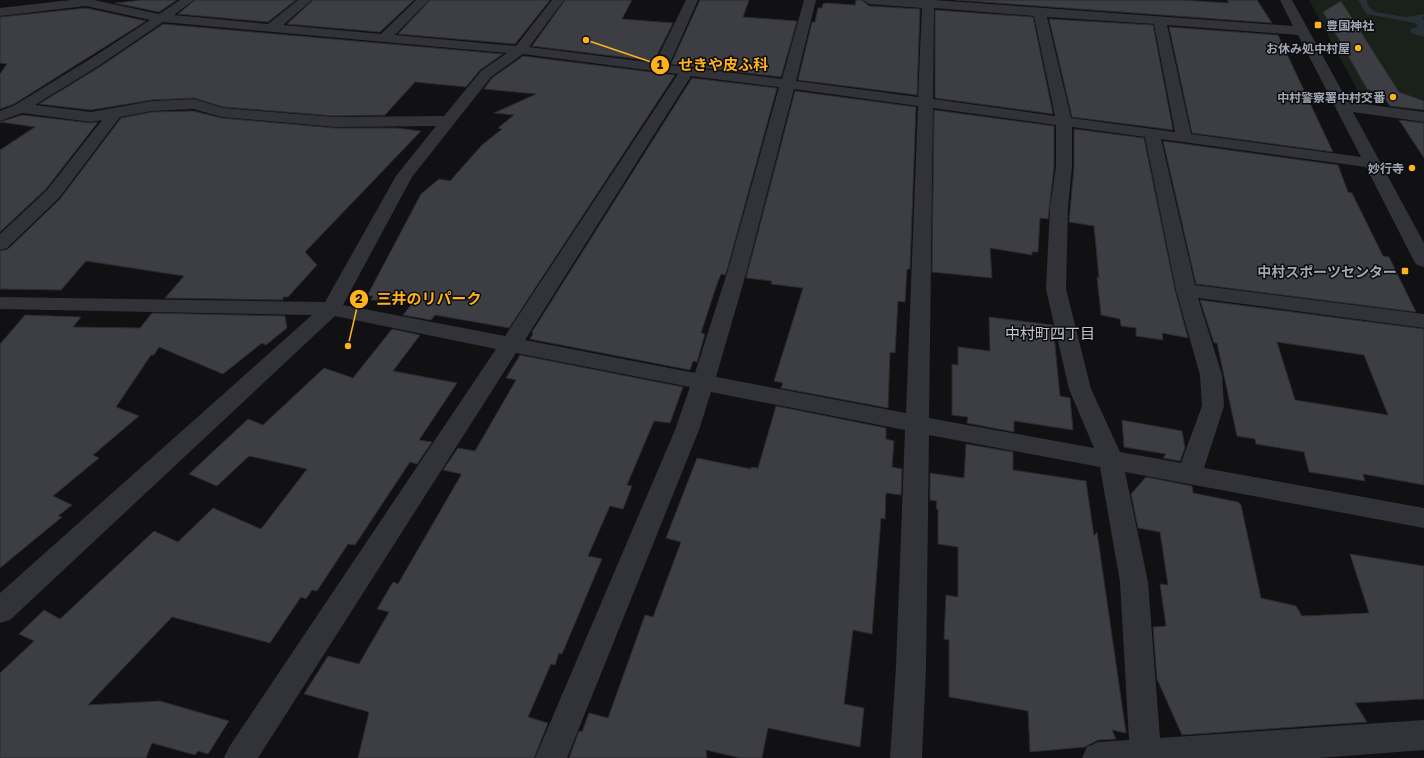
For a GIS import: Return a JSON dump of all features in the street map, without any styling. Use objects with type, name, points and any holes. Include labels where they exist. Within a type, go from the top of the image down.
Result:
[{"type":"street","points":[[0,116],[20,108],[95,62],[188,0]]},
{"type":"street","points":[[271,28],[306,0]]},
{"type":"street","points":[[384,38],[423,0]]},
{"type":"street","points":[[0,611],[331,309],[404,176],[486,74],[520,50],[558,0]]},
{"type":"street","points":[[660,68],[692,0]]},
{"type":"street","points":[[551,758],[686,430],[703,383],[746,243],[810,0]]},
{"type":"street","points":[[869,0],[928,2],[1040,13],[1303,31]]},
{"type":"street","points":[[1286,0],[1424,261]]},
{"type":"street","points":[[0,12],[87,1],[160,18],[520,50],[787,84],[925,104],[1372,163]]},
{"type":"street","points":[[906,758],[911,667],[928,2]]},
{"type":"street","points":[[1040,13],[1064,122],[1064,167],[1059,207],[1056,289],[1080,389],[1111,460],[1134,582],[1146,756]]},
{"type":"street","points":[[1160,21],[1184,138]]},
{"type":"street","points":[[240,758],[687,71]]},
{"type":"street","points":[[20,108],[91,118],[152,106],[194,104],[222,112],[335,122],[369,123],[448,121]]},
{"type":"street","points":[[1342,106],[1424,117]]},
{"type":"street","points":[[0,244],[53,194],[115,114]]},
{"type":"street","points":[[1152,134],[1186,290],[1211,375],[1213,406],[1190,474]]},
{"type":"street","points":[[1186,290],[1424,321]]},
{"type":"street","points":[[0,303],[331,309],[917,424],[1424,518]]},
{"type":"street","points":[[1098,758],[1146,756],[1424,736]]},
{"type":"shaded area","points":[[1309,0],[1424,0],[1424,106],[1361,97]]},
{"type":"shaded area","points":[[1358,0],[1367,0],[1368,6],[1375,12],[1406,17],[1424,14],[1424,17],[1422,17],[1424,21],[1424,37],[1411,33],[1410,30],[1418,26],[1415,23],[1366,14]]},
{"type":"building","points":[[143,0],[177,0],[159,12],[115,3]]},
{"type":"building","points":[[195,0],[296,0],[268,22],[178,14]]},
{"type":"building","points":[[313,0],[414,0],[380,32],[287,24]]},
{"type":"building","points":[[430,0],[550,0],[515,44],[398,34]]},
{"type":"building","points":[[565,0],[632,0],[622,19],[673,23],[654,61],[532,46]]},
{"type":"building","points":[[700,0],[749,0],[743,17],[797,21],[781,77],[671,64]]},
{"type":"building","points":[[856,0],[862,0],[869,6],[920,9],[917,95],[798,80],[812,22],[815,22],[818,8],[822,8],[823,4],[826,3],[855,5]]},
{"type":"building","points":[[955,0],[1182,0],[1229,3],[1227,0],[1257,0],[1272,23]]},
{"type":"building","points":[[1341,1],[1399,92],[1424,101],[1424,110],[1390,106],[1382,95],[1367,89],[1323,12]]},
{"type":"building","points":[[86,8],[146,21],[14,104],[0,109],[0,74],[7,64],[0,63],[0,17]]},
{"type":"building","points":[[935,10],[1033,17],[1053,114],[935,98]]},
{"type":"building","points":[[1049,19],[1153,25],[1173,130],[1072,117]]},
{"type":"building","points":[[163,24],[503,54],[480,70],[466,87],[415,82],[385,115],[335,116],[223,107],[194,98],[152,100],[91,110],[39,104],[101,66]]},
{"type":"building","points":[[1169,27],[1278,35],[1333,152],[1192,133]]},
{"type":"building","points":[[523,56],[675,75],[509,328],[435,315],[431,320],[403,315],[414,301],[371,300],[373,296],[367,296],[421,194],[439,179],[450,181],[482,145],[502,129],[498,128],[514,115],[494,113],[536,94],[484,89],[492,78]]},
{"type":"building","points":[[692,78],[777,88],[727,270],[725,275],[721,274],[701,333],[705,334],[697,362],[693,361],[690,370],[530,339],[533,334],[532,332]]},
{"type":"building","points":[[795,91],[916,107],[910,269],[907,269],[905,302],[898,301],[895,353],[890,352],[888,408],[781,388],[783,383],[774,381],[803,288],[771,284],[772,281],[746,278]]},
{"type":"building","points":[[934,110],[1054,126],[1054,167],[1048,219],[1040,218],[1038,252],[1032,252],[1032,255],[990,248],[992,278],[932,272]]},
{"type":"building","points":[[193,111],[222,118],[335,128],[396,128],[421,131],[305,252],[317,265],[288,297],[283,297],[283,300],[165,298],[184,276],[86,261],[61,290],[0,289],[0,251],[8,249],[60,199],[121,118],[152,112]]},
{"type":"building","points":[[22,115],[91,123],[98,122],[46,189],[0,232],[0,150],[35,127],[0,122]]},
{"type":"building","points":[[1399,120],[1424,123],[1424,158]]},
{"type":"building","points":[[1074,129],[1144,138],[1175,290],[1188,338],[1162,333],[1163,340],[1136,336],[1136,328],[1121,326],[1120,319],[1101,315],[1094,226],[1069,222],[1074,167]]},
{"type":"building","points":[[1163,141],[1338,165],[1348,192],[1352,193],[1383,256],[1389,257],[1416,312],[1196,284]]},
{"type":"building","points":[[1200,300],[1424,329],[1424,485],[1363,474],[1365,481],[1309,472],[1304,452],[1256,444],[1255,439],[1237,436],[1217,343],[1214,343]],"holes":[[[1277,342],[1364,355],[1388,415],[1295,400]]]},
{"type":"building","points":[[152,313],[285,316],[287,328],[266,345],[262,343],[223,374],[159,347],[154,355],[151,355],[116,407],[139,416],[93,455],[99,458],[53,496],[72,505],[58,516],[62,517],[0,568],[0,344],[25,315],[81,317],[73,327],[140,328]]},
{"type":"building","points":[[989,317],[1053,325],[1060,396],[1070,398],[1073,430],[1014,421],[1014,432],[967,423],[968,417],[952,415],[952,364],[958,365],[958,347],[990,351]]},
{"type":"building","points":[[392,329],[420,335],[393,371],[457,383],[419,440],[432,442],[417,464],[410,462],[355,545],[348,544],[317,591],[312,590],[306,599],[301,597],[270,643],[172,617],[88,705],[160,701],[229,721],[208,754],[198,751],[195,755],[152,743],[146,758],[0,758],[0,673],[34,641],[19,634],[44,610],[60,619],[154,531],[178,542],[213,508],[261,529],[307,469],[249,456],[217,486],[189,474],[248,419],[263,425],[324,368],[353,378]]},
{"type":"building","points":[[520,355],[683,387],[670,423],[654,421],[627,485],[632,486],[623,509],[610,506],[588,556],[602,559],[562,654],[559,653],[555,665],[551,664],[528,717],[548,723],[534,758],[358,758],[369,712],[304,694],[328,656],[359,664],[389,612],[377,609],[393,582],[398,584],[461,475],[443,470],[458,448],[475,451],[516,380],[506,378]]},
{"type":"building","points":[[776,406],[886,428],[886,439],[894,441],[892,467],[902,469],[901,495],[886,493],[885,519],[881,518],[872,634],[853,630],[844,704],[864,708],[860,747],[768,728],[762,758],[740,758],[706,750],[707,758],[569,758],[579,731],[582,732],[589,713],[608,718],[645,615],[653,617],[681,542],[666,538],[697,458],[751,469],[751,467],[758,468]]},
{"type":"building","points":[[1122,420],[1182,431],[1185,448],[1180,461],[1163,458],[1166,454],[1124,447]]},
{"type":"building","points":[[966,444],[1013,452],[1013,470],[1086,481],[1094,536],[1097,532],[1126,733],[1112,730],[1116,739],[1098,740],[1085,747],[1030,752],[1028,711],[949,697],[949,640],[944,639],[946,595],[958,597],[958,547],[938,544],[938,509],[936,509],[937,501],[930,500],[930,473],[964,478]]},
{"type":"building","points":[[1146,477],[1192,486],[1193,493],[1238,502],[1241,505],[1261,598],[1296,606],[1302,616],[1369,613],[1350,554],[1424,566],[1424,699],[1355,703],[1367,722],[1182,735],[1157,679],[1153,627],[1166,626],[1160,584],[1168,585],[1160,532],[1138,528],[1131,494]]},
{"type":"place","name":"豊国神社","points":[[1318,25]]},
{"type":"place","name":"せきや皮ふ科","points":[[586,40]]},
{"type":"place","name":"お休み処中村屋","points":[[1358,48]]},
{"type":"place","name":"中村警察署中村交番","points":[[1393,97]]},
{"type":"place","name":"妙行寺","points":[[1412,168]]},
{"type":"place","name":"中村スポーツセンター","points":[[1405,271]]},
{"type":"place","name":"三井のリパーク","points":[[348,346]]},
{"type":"district","name":"中村町四丁目","points":[[1050,333]]}]
